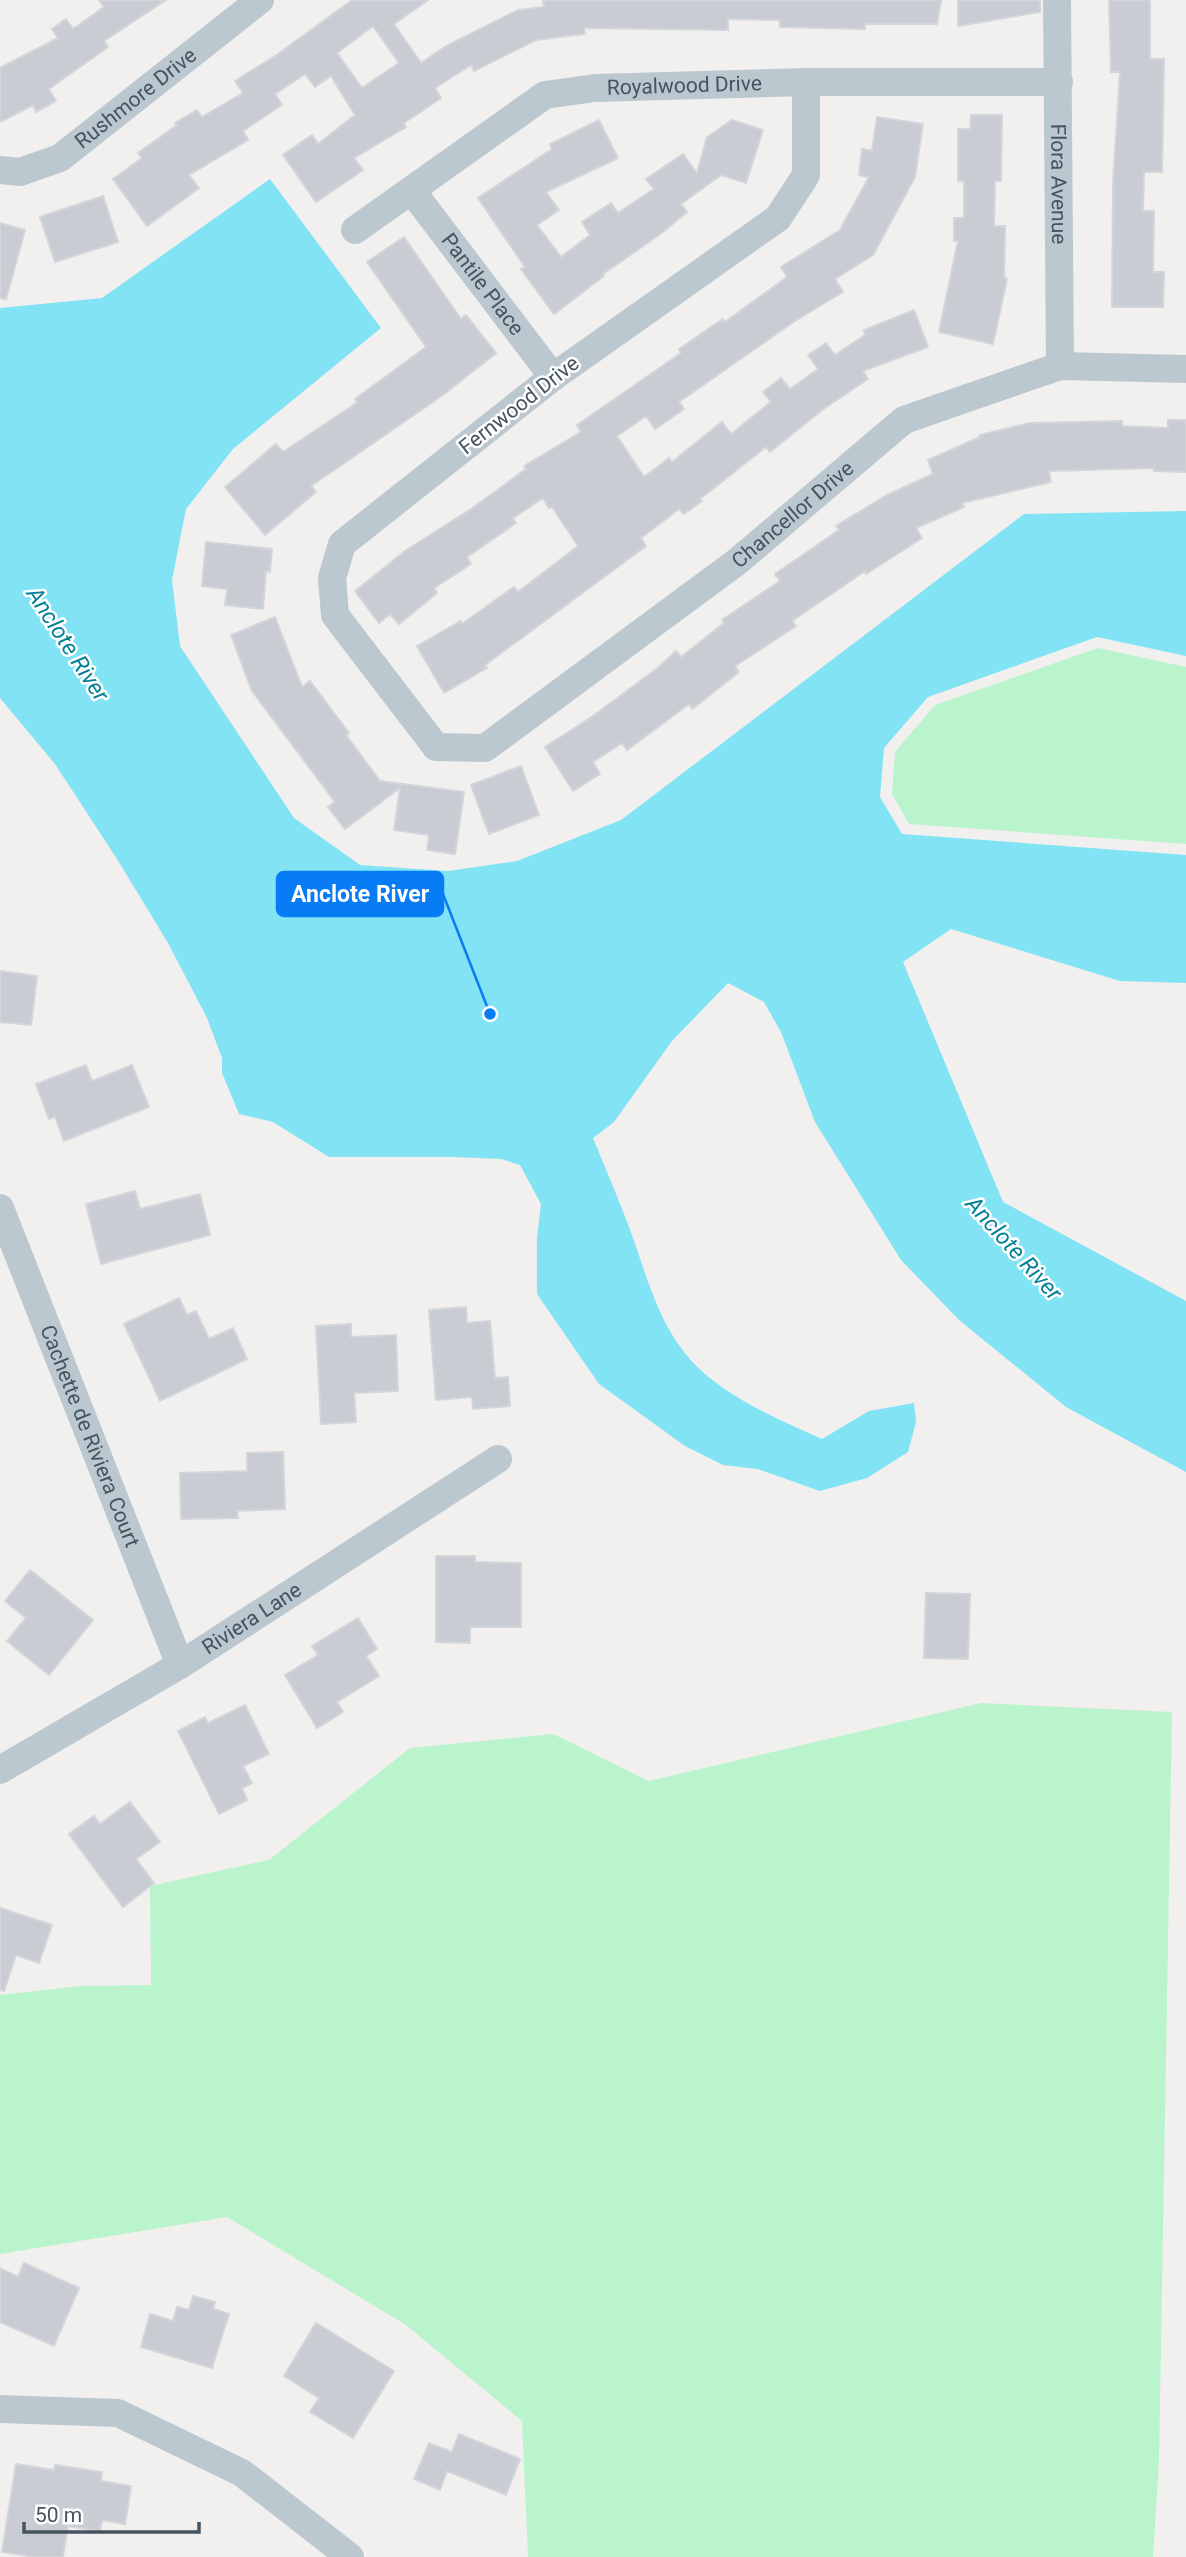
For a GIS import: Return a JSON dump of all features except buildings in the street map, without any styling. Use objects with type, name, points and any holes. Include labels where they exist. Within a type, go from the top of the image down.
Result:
[{"type":"street","name":"Rushmore Drive","points":[[0,170],[20,172],[60,158],[260,0]]},
{"type":"street","name":"Flora Avenue","points":[[1057,0],[1060,366]]},
{"type":"street","name":"Royalwood Drive","points":[[355,230],[545,95],[595,88],[806,82],[1059,82]]},
{"type":"street","name":"Fernwood Drive","points":[[436,747],[335,615],[332,578],[342,544],[553,377],[778,218],[806,176],[806,82]]},
{"type":"street","name":"Pantile Place","points":[[412,191],[553,377]]},
{"type":"street","name":"Chancellor Drive","points":[[436,747],[485,748],[738,561],[904,419],[1060,366],[1186,369]]},
{"type":"street","name":"Cachette de Riviera Court","points":[[0,1208],[180,1665]]},
{"type":"street","name":"Riviera Lane","points":[[0,1770],[180,1665],[498,1459]]},
{"type":"street","points":[[0,2409],[118,2413],[242,2473],[350,2557]]},
{"type":"green space","points":[[1098,648],[1186,667],[1186,844],[909,824],[892,794],[895,752],[935,705]]},
{"type":"green space","points":[[981,1703],[1172,1712],[1159,2461],[1153,2557],[528,2557],[522,2421],[406,2325],[227,2217],[0,2254],[0,1995],[80,1986],[151,1985],[150,1886],[269,1860],[410,1748],[553,1734],[649,1781]]},
{"type":"water","points":[[270,179],[381,328],[233,449],[186,509],[172,580],[180,646],[294,818],[360,865],[448,871],[517,861],[621,820],[1024,514],[1186,511],[1186,656],[1097,637],[928,697],[884,748],[880,797],[902,834],[1186,855],[1186,983],[1120,981],[951,929],[903,962],[1003,1202],[1186,1301],[1186,1472],[1066,1407],[959,1320],[901,1260],[815,1122],[781,1032],[764,1002],[728,983],[672,1041],[614,1122],[593,1138],[666,1325],[690,1359],[705,1374],[746,1403],[822,1439],[869,1411],[914,1403],[916,1422],[908,1452],[867,1478],[820,1491],[758,1469],[723,1465],[685,1446],[599,1384],[537,1294],[537,1238],[541,1204],[520,1165],[501,1159],[455,1157],[329,1157],[273,1122],[239,1114],[222,1073],[222,1058],[207,1018],[168,943],[55,764],[0,698],[0,308],[102,298]]},
{"type":"place","name":"Anclote River","points":[[490,1014]]}]
